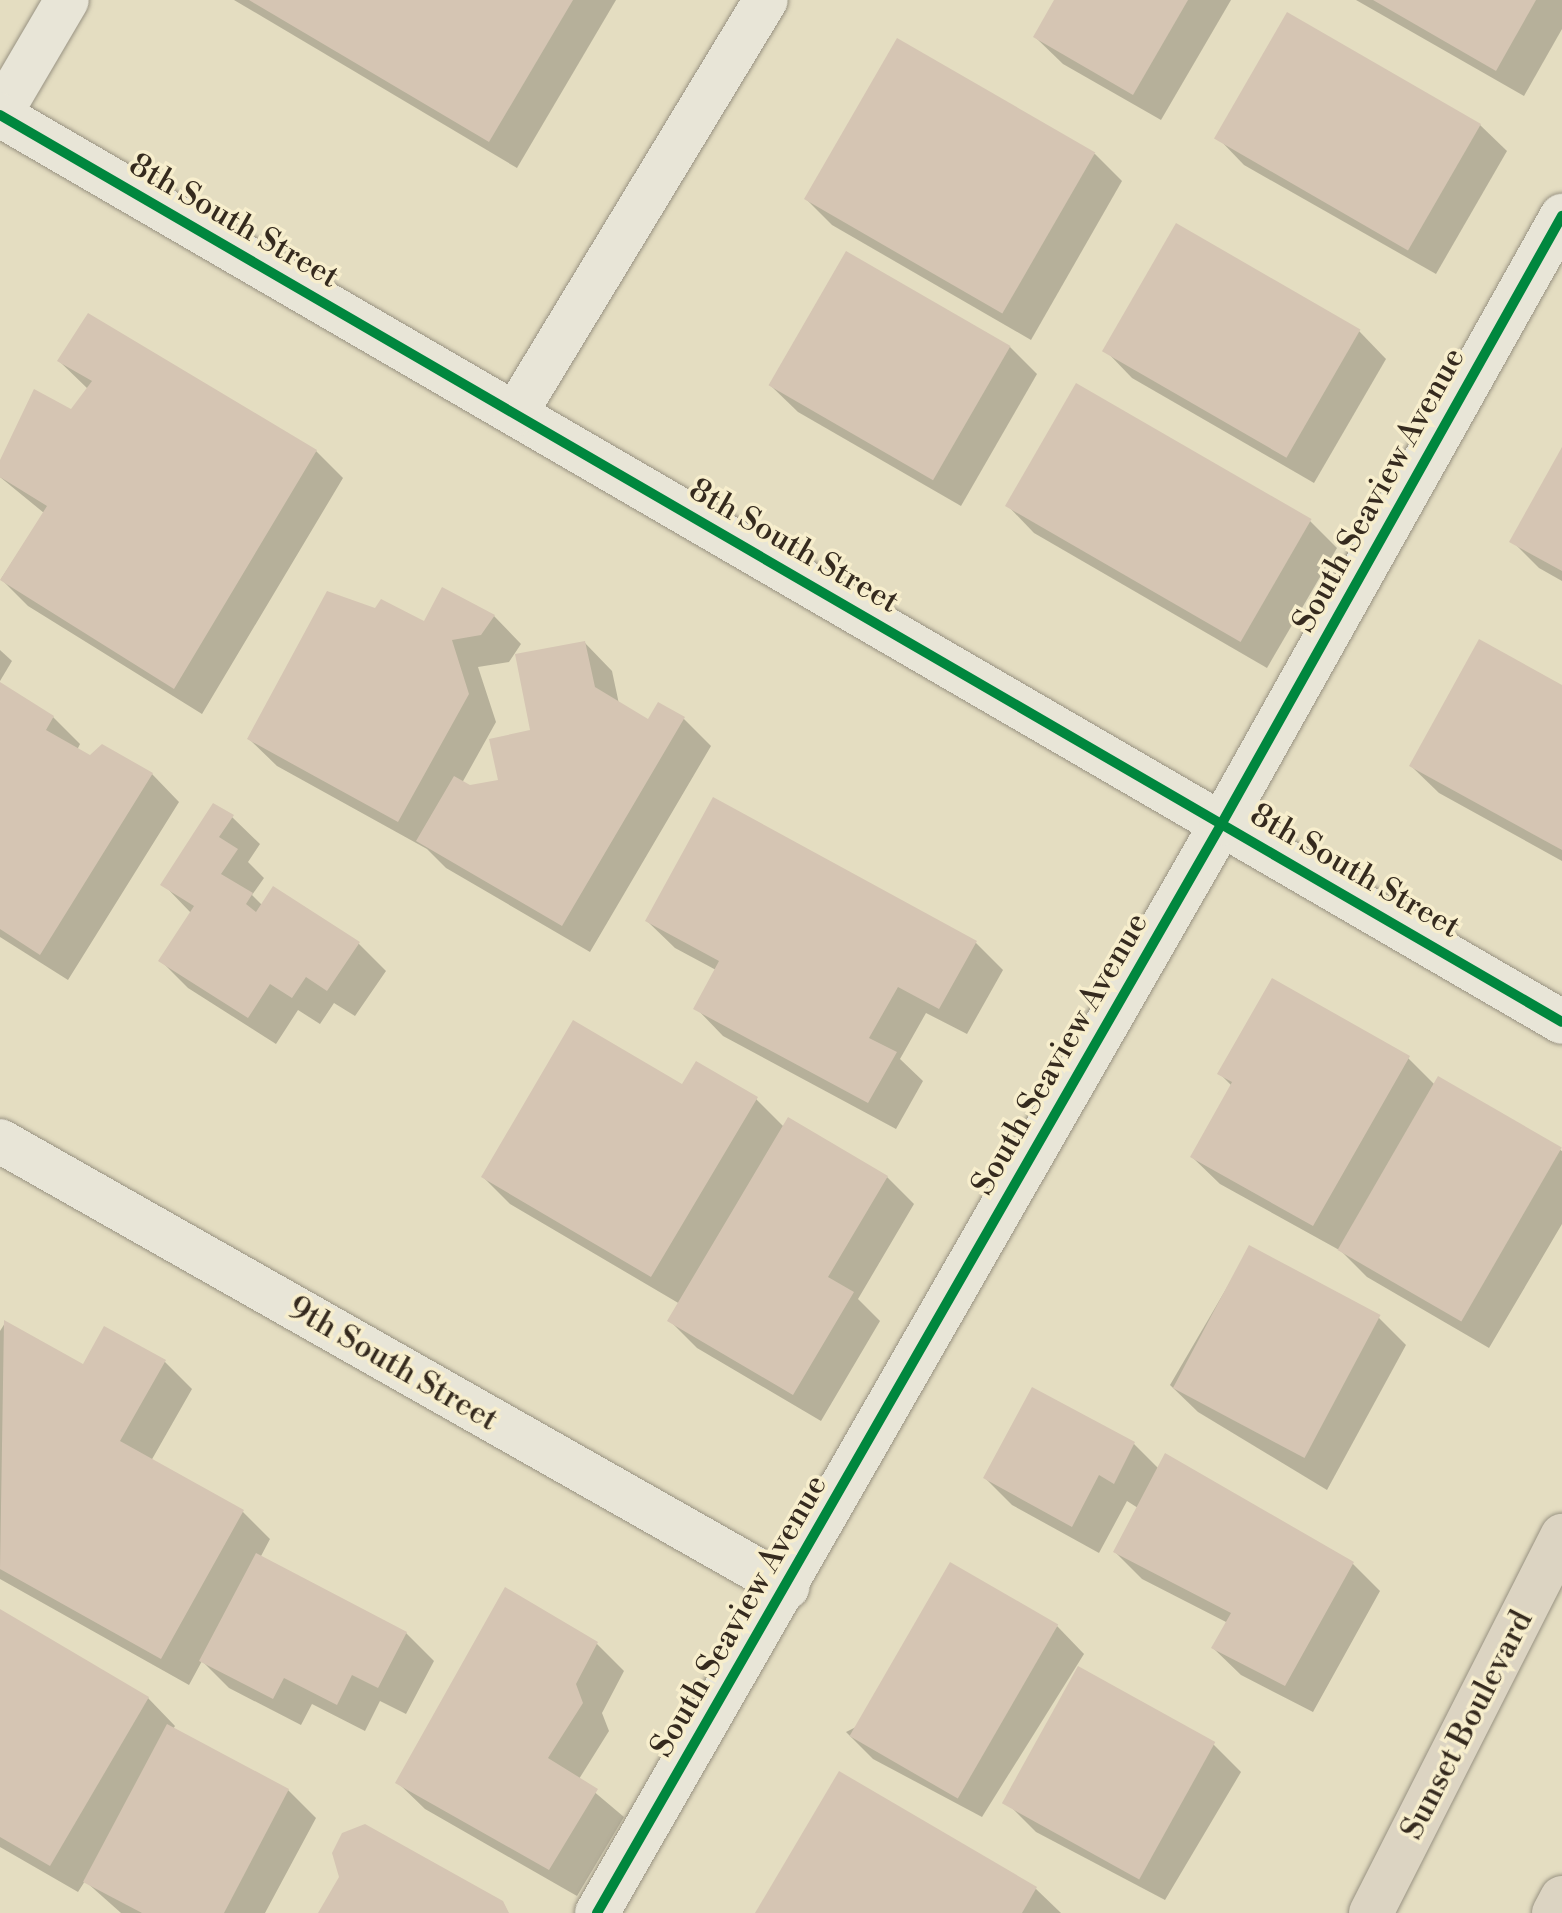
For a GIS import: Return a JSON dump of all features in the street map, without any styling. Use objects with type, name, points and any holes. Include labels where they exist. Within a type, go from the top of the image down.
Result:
[{"type":"main road","name":"Sunset Boulevard","points":[[1371,1913],[1562,1536]]},
{"type":"main road","points":[[1554,1913],[1562,1898]]},
{"type":"street","points":[[0,114],[67,0]]},
{"type":"street","points":[[515,414],[766,0]]},
{"type":"street","name":"8th South Street","points":[[0,114],[1562,1022]]},
{"type":"street","name":"South Seaview Avenue","points":[[597,1913],[787,1587],[1222,823],[1562,216]]},
{"type":"street","name":"9th South Street","points":[[0,1141],[787,1587]]},
{"type":"building","points":[[249,0],[573,0],[489,142]]},
{"type":"building","points":[[1054,0],[1188,0],[1133,95],[1033,37]]},
{"type":"building","points":[[1373,0],[1536,0],[1496,71]]},
{"type":"building","points":[[1287,12],[1481,124],[1408,250],[1214,138]]},
{"type":"building","points":[[897,38],[1095,152],[1002,314],[804,199]]},
{"type":"building","points":[[1176,223],[1360,330],[1286,458],[1102,351]]},
{"type":"building","points":[[846,251],[1011,346],[933,480],[768,385]]},
{"type":"building","points":[[88,313],[317,450],[174,689],[0,580],[47,506],[0,477],[0,460],[34,389],[71,409],[92,381],[57,361]]},
{"type":"building","points":[[1076,383],[1312,519],[1241,642],[1005,506]]},
{"type":"building","points":[[1562,447],[1562,571],[1509,542]]},
{"type":"building","points":[[442,587],[495,615],[481,635],[452,640],[469,694],[398,822],[247,739],[327,591],[375,608],[381,599],[424,621]]},
{"type":"building","points":[[1479,639],[1562,685],[1562,850],[1409,766]]},
{"type":"building","points":[[585,641],[595,687],[648,719],[658,702],[685,717],[562,926],[416,841],[454,776],[470,785],[498,780],[489,739],[530,730],[515,654]]},
{"type":"building","points":[[0,682],[54,716],[46,730],[90,755],[102,744],[153,773],[40,955],[0,929]]},
{"type":"building","points":[[713,797],[977,941],[939,1009],[898,987],[869,1038],[897,1052],[868,1103],[693,1009],[719,961],[645,921]]},
{"type":"building","points":[[213,803],[234,815],[219,837],[238,849],[221,874],[253,893],[246,904],[256,912],[273,886],[360,942],[327,991],[306,977],[292,998],[270,984],[248,1018],[158,961],[194,906],[160,885]]},
{"type":"building","points":[[1272,978],[1410,1056],[1313,1226],[1190,1157],[1232,1082],[1217,1074]]},
{"type":"building","points":[[573,1020],[682,1084],[696,1061],[758,1097],[651,1277],[481,1177]]},
{"type":"building","points":[[1438,1076],[1562,1148],[1461,1322],[1338,1250]]},
{"type":"building","points":[[788,1117],[888,1176],[828,1277],[854,1292],[793,1395],[667,1321]]},
{"type":"building","points":[[1249,1245],[1381,1315],[1305,1458],[1173,1388]]},
{"type":"building","points":[[4,1320],[83,1364],[104,1326],[166,1360],[120,1441],[244,1510],[161,1659],[0,1569]]},
{"type":"building","points":[[1032,1387],[1135,1442],[1114,1484],[1099,1475],[1072,1527],[983,1478]]},
{"type":"building","points":[[1165,1453],[1354,1562],[1285,1686],[1211,1648],[1231,1613],[1113,1552]]},
{"type":"building","points":[[256,1553],[407,1632],[378,1688],[352,1675],[337,1705],[284,1678],[273,1699],[199,1661]]},
{"type":"building","points":[[950,1562],[1058,1624],[958,1799],[850,1736]]},
{"type":"building","points":[[505,1587],[598,1642],[576,1684],[583,1703],[548,1758],[598,1789],[549,1870],[395,1783]]},
{"type":"building","points":[[0,1609],[149,1697],[50,1866],[0,1837]]},
{"type":"building","points":[[1078,1666],[1215,1742],[1139,1879],[1002,1803]]},
{"type":"building","points":[[167,1724],[289,1789],[224,1913],[142,1913],[83,1882]]},
{"type":"building","points":[[839,1771],[1037,1887],[1022,1913],[755,1913]]},
{"type":"building","points":[[365,1824],[503,1901],[509,1913],[318,1913],[339,1877],[332,1853],[342,1833]]},
{"type":"cycle path","points":[[0,115],[1562,1022]]},
{"type":"cycle path","points":[[597,1913],[1222,823],[1562,216]]}]
